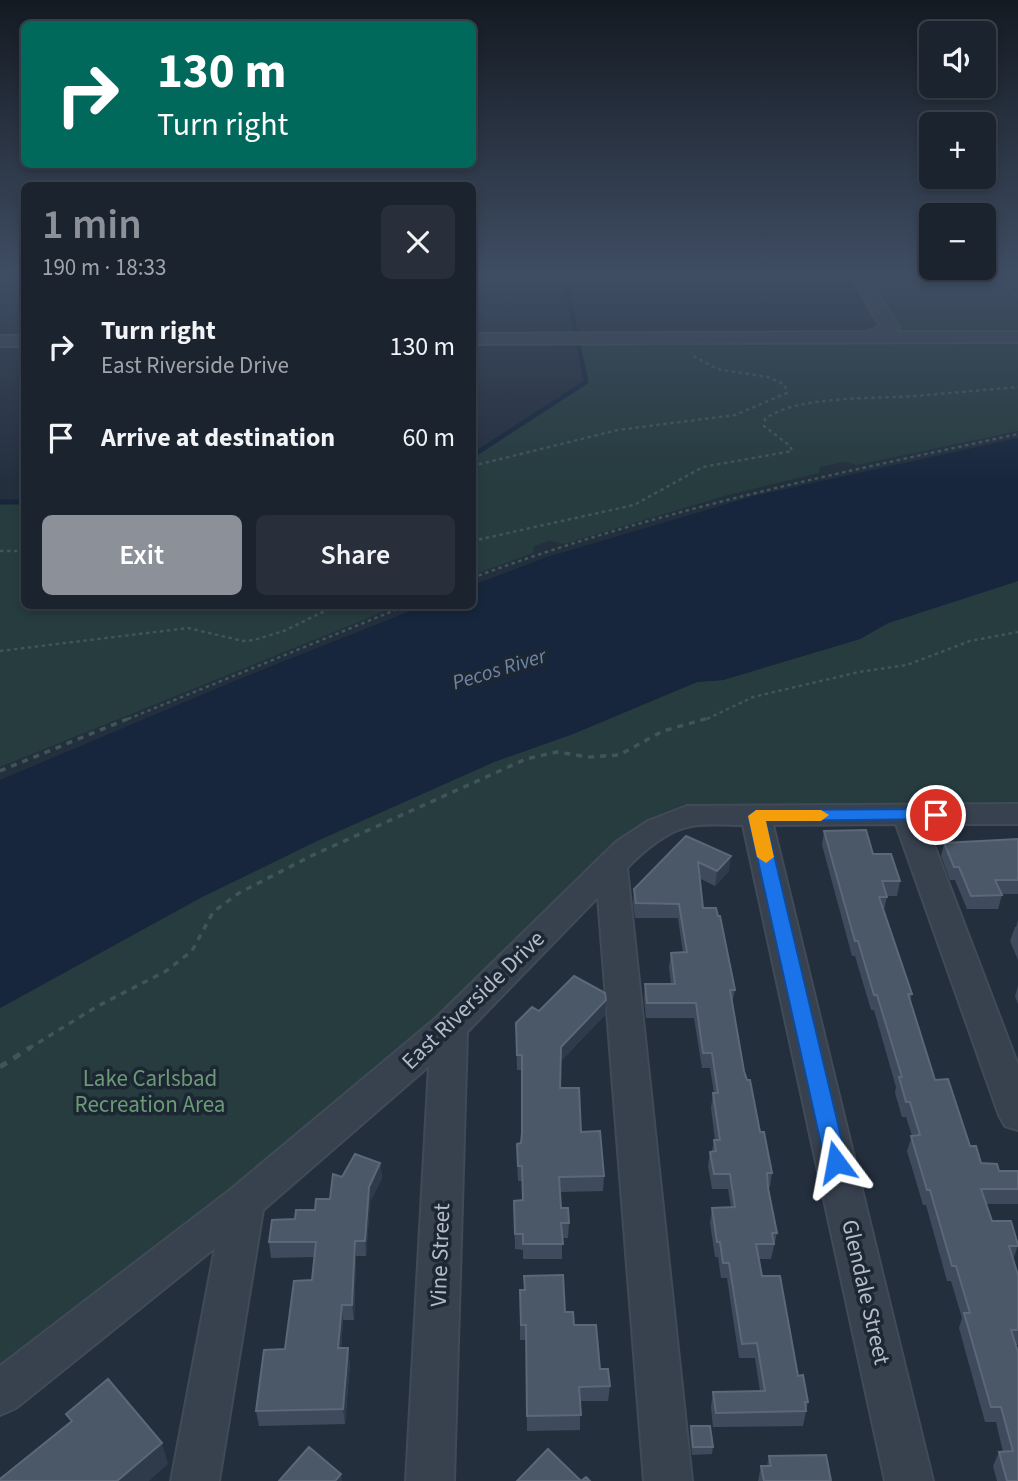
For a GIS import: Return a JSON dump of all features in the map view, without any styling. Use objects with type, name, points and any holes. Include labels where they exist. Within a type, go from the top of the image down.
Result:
[{"type":"street","name":"East Riverside Drive","points":[[0,1393],[244,1202],[449,1028],[611,865],[640,839],[673,820],[687,816],[1018,814]]},
{"type":"street","points":[[908,815],[1018,1115]]},
{"type":"street","name":"Glendale Street","points":[[756,816],[909,1481]]},
{"type":"street","points":[[611,865],[668,1481]]},
{"type":"street","name":"Vine Street","points":[[430,1481],[449,1028]]},
{"type":"street","points":[[195,1481],[244,1202]]},
{"type":"path","points":[[476,465],[618,430],[735,415],[787,393],[785,386],[775,379],[717,369],[685,352]]},
{"type":"path","points":[[476,540],[634,505],[703,467],[792,451],[790,446],[764,426],[765,419],[777,410],[861,396],[913,396],[1018,387]]},
{"type":"path","points":[[476,576],[528,557],[732,497],[1018,434]]},
{"type":"path","points":[[0,551],[21,551]]},
{"type":"path","points":[[0,651],[188,628],[243,641],[254,640],[284,631],[329,609]]},
{"type":"path","points":[[0,771],[398,609]]},
{"type":"path","points":[[0,1067],[96,1007],[166,971],[191,951],[213,912],[239,893],[470,782],[545,754],[567,752],[601,757],[620,755],[663,731],[711,718],[753,697],[859,672],[906,665],[970,641],[1018,632]]},
{"type":"green space","points":[[580,343],[1018,343],[1018,431],[857,465],[843,462],[820,467],[819,473],[728,495],[564,544],[549,541],[534,546],[533,553],[476,574],[476,456],[588,381]]},
{"type":"green space","points":[[0,504],[21,504],[21,609],[391,609],[0,767]]},
{"type":"green space","name":"Lake Carlsbad Recreation Area","points":[[1018,581],[1018,814],[673,820],[449,1028],[0,1393],[0,1008],[202,897],[319,840],[494,762],[573,734],[697,682],[723,680],[860,639],[888,623]]},
{"type":"water","name":"Pecos River","points":[[1018,438],[1018,581],[888,623],[860,639],[723,680],[697,682],[573,734],[494,762],[319,840],[202,897],[0,1008],[0,780],[244,677],[415,609],[476,609],[476,584],[547,557],[754,496]]},
{"type":"building","points":[[866,830],[873,854],[891,854],[900,881],[882,881],[887,897],[879,897],[912,994],[908,994],[935,1080],[948,1079],[970,1146],[976,1146],[981,1163],[997,1164],[999,1171],[1018,1171],[1018,1189],[981,1189],[992,1221],[1011,1221],[1018,1245],[1009,1246],[1018,1275],[1018,1330],[1011,1330],[1018,1352],[1018,1481],[1007,1481],[999,1452],[1013,1451],[1001,1407],[991,1407],[964,1313],[970,1313],[956,1266],[952,1266],[911,1136],[920,1135],[910,1102],[906,1102],[899,1077],[902,1077],[877,995],[874,995],[858,941],[855,941],[824,831]]},
{"type":"building","points":[[686,836],[731,856],[717,871],[698,862],[703,908],[716,908],[720,916],[735,990],[730,990],[744,1071],[747,1080],[750,1080],[760,1132],[764,1132],[772,1173],[767,1173],[768,1188],[777,1233],[772,1233],[774,1244],[756,1244],[762,1276],[780,1276],[798,1376],[803,1375],[808,1402],[805,1402],[806,1411],[716,1413],[713,1392],[765,1391],[757,1343],[742,1344],[729,1263],[723,1263],[720,1242],[717,1242],[712,1208],[735,1207],[730,1174],[714,1174],[710,1152],[716,1151],[714,1140],[720,1140],[713,1093],[718,1093],[712,1053],[703,1053],[696,1003],[647,1003],[645,984],[675,984],[671,953],[687,952],[679,904],[636,903],[634,889]]},
{"type":"building","points":[[1018,839],[1018,880],[995,880],[1002,895],[971,896],[959,867],[954,867],[944,843]]},
{"type":"building","points":[[574,976],[605,993],[606,1000],[561,1047],[560,1088],[579,1088],[581,1132],[600,1131],[604,1176],[559,1177],[561,1208],[568,1208],[569,1223],[561,1223],[563,1244],[523,1244],[523,1234],[515,1234],[514,1201],[523,1200],[522,1166],[518,1166],[517,1144],[521,1143],[522,1133],[522,1055],[517,1055],[516,1023],[532,1007],[539,1011]]},
{"type":"building","points":[[355,1154],[380,1163],[369,1187],[365,1241],[355,1241],[352,1305],[342,1305],[338,1348],[348,1348],[343,1409],[256,1411],[264,1350],[285,1349],[294,1281],[312,1280],[316,1242],[269,1242],[272,1220],[295,1219],[296,1210],[315,1210],[316,1199],[330,1199],[333,1174],[342,1177]]},
{"type":"building","points":[[563,1275],[565,1312],[573,1312],[574,1325],[596,1325],[600,1369],[608,1369],[610,1386],[579,1387],[581,1415],[527,1416],[526,1325],[521,1325],[520,1290],[525,1290],[524,1276]]},
{"type":"building","points":[[108,1379],[162,1443],[117,1481],[0,1481],[72,1421],[66,1414]]},
{"type":"building","points":[[691,1426],[710,1426],[713,1447],[693,1447]]},
{"type":"building","points":[[309,1447],[341,1474],[335,1481],[279,1481]]},
{"type":"building","points":[[548,1449],[581,1481],[517,1481]]},
{"type":"building","points":[[826,1455],[831,1481],[764,1481],[761,1466],[771,1466],[769,1456]]},
{"type":"waterway","points":[[476,453],[586,382],[578,343]]},
{"type":"waterway","points":[[0,502],[21,502]]},
{"type":"slow traffic","points":[[766,857],[756,816],[821,815]]},
{"type":"route","points":[[836,1162],[756,816],[936,815]]}]
